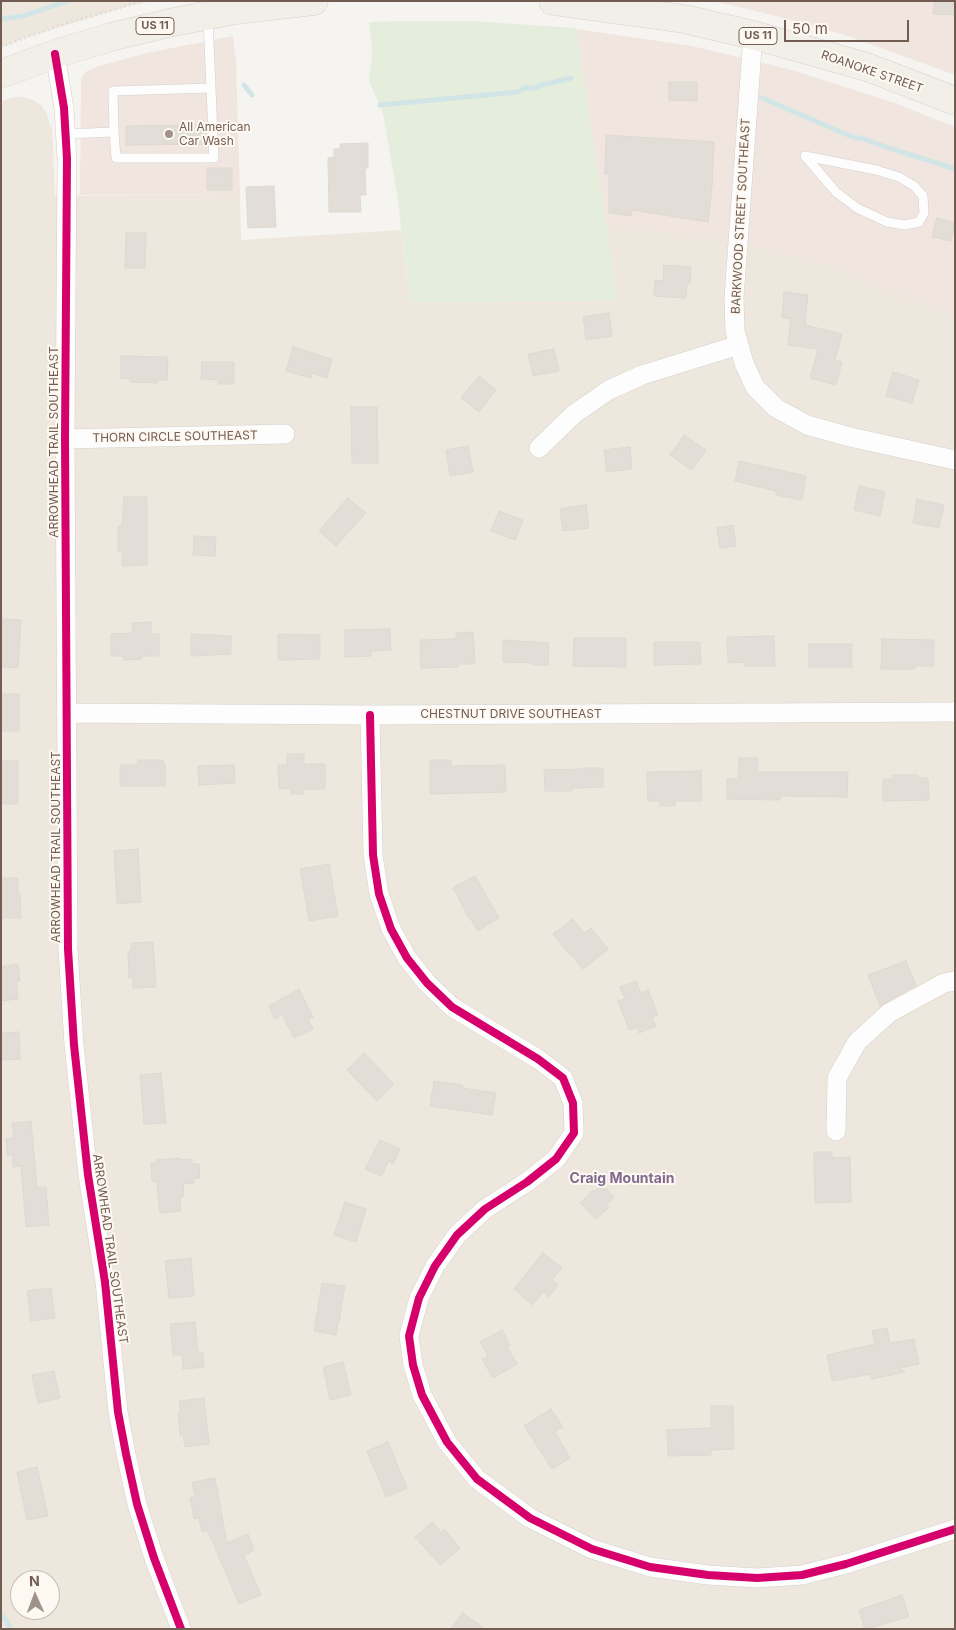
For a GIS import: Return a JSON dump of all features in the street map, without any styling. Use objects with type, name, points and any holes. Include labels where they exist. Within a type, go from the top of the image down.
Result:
[{"type":"main road","name":"US 11","points":[[1,74],[55,54],[111,37],[169,23],[235,10],[314,1]]},
{"type":"main road","name":"ROANOKE STREET","points":[[553,1],[669,17],[753,35],[867,67],[955,101]]},
{"type":"street","name":"BARKWOOD STREET SOUTHEAST","points":[[753,35],[734,298],[735,331],[744,363],[755,387],[776,408],[807,425],[850,438],[955,460]]},
{"type":"street","name":"ARROWHEAD TRAIL SOUTHEAST","points":[[55,54],[64,108],[67,168],[65,439],[66,713],[68,949],[74,1044],[88,1175],[106,1282],[118,1412],[137,1504],[154,1558],[181,1629]]},
{"type":"street","points":[[539,448],[574,414],[609,390],[642,375],[739,345]]},
{"type":"street","name":"THORN CIRCLE SOUTHEAST","points":[[65,439],[285,434]]},
{"type":"street","name":"CHESTNUT DRIVE SOUTHEAST","points":[[66,713],[370,715],[955,712]]},
{"type":"street","points":[[370,715],[373,856],[379,894],[391,929],[407,958],[452,1007],[538,1059],[563,1078],[573,1103],[574,1133],[556,1160],[527,1182],[485,1209],[457,1235],[435,1266],[419,1298],[409,1336],[413,1365],[422,1395],[447,1442],[477,1479],[530,1518],[592,1549],[650,1567],[708,1575],[757,1578],[802,1575],[846,1564],[955,1529]]},
{"type":"street","points":[[836,1131],[837,1078],[857,1042],[889,1013],[944,983],[955,981]]},
{"type":"lane","points":[[207,16],[211,88],[214,158],[116,158],[113,91],[211,88]]},
{"type":"lane","points":[[65,134],[114,132]]},
{"type":"lane","points":[[805,156],[876,170],[899,177],[914,186],[922,196],[924,213],[919,222],[905,225],[888,222],[857,208],[836,192],[805,156]]},
{"type":"path","points":[[1,47],[66,23],[143,1]]},
{"type":"shaded area","points":[[1,1],[150,1],[63,26],[19,40],[1,48]]},
{"type":"shaded area","points":[[714,1],[955,1],[955,75],[848,36]]},
{"type":"shaded area","points":[[576,29],[692,46],[792,70],[892,102],[955,127],[955,316],[831,265],[724,239],[606,224]]},
{"type":"shaded area","points":[[233,36],[236,60],[240,194],[80,195],[81,81],[83,75],[87,71],[99,66],[147,53]]},
{"type":"shaded area","points":[[13,97],[23,97],[41,105],[47,114],[50,126],[52,127],[55,196],[240,194],[241,240],[401,230],[410,301],[617,300],[606,224],[724,239],[831,265],[955,316],[955,1629],[4,1629],[1,1622],[1,102]]},
{"type":"green space","points":[[472,21],[576,28],[618,301],[410,302],[398,201],[383,113],[369,81],[372,52],[369,22]]},
{"type":"building","points":[[935,1],[955,1],[955,15],[933,14]]},
{"type":"building","points":[[669,82],[697,82],[697,101],[669,100]]},
{"type":"building","name":"All American Car Wash","points":[[206,125],[207,144],[126,145],[126,126]]},
{"type":"building","points":[[606,135],[714,142],[708,222],[632,210],[631,216],[609,213],[609,174],[605,174]]},
{"type":"building","points":[[368,143],[368,168],[365,168],[366,195],[360,195],[361,212],[329,212],[328,158],[334,157],[334,149],[340,149],[340,144]]},
{"type":"building","points":[[207,168],[232,168],[232,190],[207,190]]},
{"type":"building","points":[[274,186],[276,227],[248,228],[246,187]]},
{"type":"building","points":[[937,218],[955,223],[951,241],[932,237]]},
{"type":"building","points":[[126,233],[146,233],[145,268],[125,268]]},
{"type":"building","points":[[664,265],[691,267],[690,284],[687,284],[686,298],[654,296],[655,280],[663,281]]},
{"type":"building","points":[[784,292],[808,295],[805,325],[842,334],[835,360],[842,362],[836,385],[810,378],[818,349],[788,345],[791,319],[782,318]]},
{"type":"building","points":[[609,313],[612,336],[586,340],[583,317]]},
{"type":"building","points":[[293,347],[332,359],[327,378],[312,373],[311,378],[286,371]]},
{"type":"building","points":[[554,349],[559,371],[533,376],[528,354]]},
{"type":"building","points":[[121,356],[168,357],[167,380],[157,380],[157,383],[130,382],[130,379],[121,378]]},
{"type":"building","points":[[202,362],[234,362],[234,384],[218,384],[218,380],[201,379]]},
{"type":"building","points":[[893,372],[919,380],[912,403],[886,396]]},
{"type":"building","points":[[479,376],[496,390],[479,412],[461,398]]},
{"type":"building","points":[[351,407],[377,407],[378,463],[352,463]]},
{"type":"building","points":[[684,435],[706,450],[692,470],[670,455]]},
{"type":"building","points":[[468,446],[473,472],[450,476],[446,450]]},
{"type":"building","points":[[630,447],[632,469],[607,472],[604,450]]},
{"type":"building","points":[[739,461],[806,476],[802,500],[776,495],[776,491],[735,481]]},
{"type":"building","points":[[859,486],[885,492],[880,516],[854,510]]},
{"type":"building","points":[[124,497],[147,497],[147,565],[122,566],[122,551],[118,551],[118,526],[122,526]]},
{"type":"building","points":[[348,498],[366,513],[336,546],[319,531]]},
{"type":"building","points":[[917,499],[944,505],[939,528],[913,523]]},
{"type":"building","points":[[586,505],[589,528],[563,531],[560,509]]},
{"type":"building","points":[[499,511],[523,520],[515,540],[491,531]]},
{"type":"building","points":[[733,525],[736,546],[720,548],[717,528]]},
{"type":"building","points":[[194,536],[216,537],[215,556],[193,555]]},
{"type":"building","points":[[1,619],[21,620],[18,668],[1,667]]},
{"type":"building","points":[[151,622],[151,634],[159,634],[159,656],[142,656],[142,659],[123,660],[123,656],[111,656],[111,634],[132,633],[132,623]]},
{"type":"building","points":[[390,629],[391,650],[373,651],[371,656],[345,657],[345,630]]},
{"type":"building","points":[[473,632],[475,664],[459,664],[458,667],[421,668],[420,640],[456,639],[456,633]]},
{"type":"building","points":[[191,634],[231,636],[231,654],[191,656]]},
{"type":"building","points":[[278,634],[320,635],[320,659],[278,660]]},
{"type":"building","points":[[774,636],[775,666],[744,666],[744,662],[728,663],[727,637]]},
{"type":"building","points":[[574,638],[626,638],[626,667],[573,666]]},
{"type":"building","points":[[882,639],[934,640],[934,666],[915,666],[915,669],[881,669]]},
{"type":"building","points":[[503,640],[549,643],[548,665],[503,662]]},
{"type":"building","points":[[654,642],[700,642],[701,664],[654,665]]},
{"type":"building","points":[[809,644],[852,644],[852,667],[809,667]]},
{"type":"building","points":[[1,694],[19,694],[19,731],[1,731]]},
{"type":"building","points":[[287,754],[304,754],[304,764],[325,764],[325,789],[304,789],[304,794],[291,794],[291,788],[279,789],[278,765],[287,765]]},
{"type":"building","points":[[739,758],[758,758],[758,772],[848,772],[847,797],[780,796],[780,800],[727,799],[727,779],[738,779]]},
{"type":"building","points":[[138,760],[163,760],[165,763],[165,786],[120,786],[120,765],[137,765]]},
{"type":"building","points":[[430,760],[451,760],[451,766],[505,765],[506,792],[430,794]]},
{"type":"building","points":[[1,761],[18,761],[18,804],[1,804]]},
{"type":"building","points":[[234,765],[235,783],[199,785],[198,766]]},
{"type":"building","points":[[603,768],[603,787],[572,788],[572,791],[545,791],[544,770]]},
{"type":"building","points":[[701,771],[702,801],[675,801],[675,806],[660,806],[660,801],[648,801],[647,772]]},
{"type":"building","points":[[893,775],[918,775],[918,778],[928,778],[929,800],[883,801],[883,779],[893,779]]},
{"type":"building","points":[[138,849],[141,902],[117,904],[114,851]]},
{"type":"building","points":[[329,864],[338,916],[309,921],[300,869]]},
{"type":"building","points":[[475,876],[499,918],[478,931],[453,888]]},
{"type":"building","points":[[1,878],[18,878],[21,918],[1,918]]},
{"type":"building","points":[[573,919],[584,933],[591,928],[608,949],[583,969],[553,934]]},
{"type":"building","points":[[153,942],[156,987],[133,988],[133,978],[129,978],[128,952],[131,951],[131,943]]},
{"type":"building","points":[[906,961],[916,985],[880,1006],[868,975]]},
{"type":"building","points":[[18,964],[20,981],[16,982],[18,999],[1,1001],[1,967]]},
{"type":"building","points":[[636,981],[641,993],[648,990],[658,1015],[652,1017],[656,1026],[639,1033],[637,1027],[629,1030],[618,1001],[625,999],[620,987]]},
{"type":"building","points":[[299,989],[313,1017],[308,1019],[313,1029],[294,1038],[282,1015],[275,1019],[269,1006]]},
{"type":"building","points":[[19,1032],[20,1059],[1,1060],[1,1033]]},
{"type":"building","points":[[364,1053],[394,1084],[377,1101],[347,1070]]},
{"type":"building","points":[[161,1073],[166,1123],[144,1124],[140,1075]]},
{"type":"building","points":[[434,1081],[463,1085],[462,1088],[496,1093],[492,1115],[430,1106]]},
{"type":"building","points":[[31,1121],[37,1187],[46,1187],[49,1225],[26,1227],[21,1166],[13,1167],[12,1155],[8,1156],[6,1139],[14,1138],[12,1123]]},
{"type":"building","points":[[380,1140],[400,1149],[393,1164],[388,1161],[382,1176],[365,1169]]},
{"type":"building","points":[[814,1152],[832,1152],[832,1158],[850,1157],[851,1202],[815,1203]]},
{"type":"building","points":[[180,1158],[180,1160],[192,1159],[192,1164],[199,1164],[200,1178],[194,1178],[194,1183],[183,1184],[184,1196],[180,1197],[181,1211],[160,1213],[157,1181],[152,1182],[151,1163],[157,1163],[156,1160]]},
{"type":"building","points":[[602,1185],[614,1197],[607,1205],[609,1207],[596,1219],[580,1203],[593,1190],[594,1192]]},
{"type":"building","points":[[345,1202],[366,1209],[356,1242],[334,1235]]},
{"type":"building","points":[[543,1253],[562,1268],[552,1280],[558,1285],[549,1297],[543,1292],[533,1305],[514,1289]]},
{"type":"building","points":[[191,1258],[194,1296],[169,1298],[165,1261]]},
{"type":"building","points":[[322,1283],[345,1286],[336,1335],[314,1331]]},
{"type":"building","points":[[51,1288],[55,1318],[31,1321],[27,1291]]},
{"type":"building","points":[[195,1322],[198,1352],[203,1352],[204,1367],[183,1369],[182,1355],[173,1355],[170,1324]]},
{"type":"building","points":[[887,1328],[890,1343],[914,1339],[919,1364],[899,1368],[905,1372],[872,1379],[871,1374],[832,1381],[827,1355],[875,1344],[872,1331]]},
{"type":"building","points":[[502,1330],[510,1345],[507,1346],[517,1364],[493,1378],[482,1359],[488,1356],[480,1342]]},
{"type":"building","points":[[343,1362],[351,1395],[330,1400],[323,1367]]},
{"type":"building","points":[[54,1371],[60,1398],[38,1403],[32,1375]]},
{"type":"building","points":[[204,1398],[209,1444],[185,1447],[183,1435],[180,1435],[178,1413],[181,1413],[179,1401]]},
{"type":"building","points":[[711,1406],[733,1406],[734,1449],[711,1450],[711,1455],[668,1456],[667,1430],[711,1428]]},
{"type":"building","points":[[551,1409],[563,1427],[555,1432],[570,1458],[552,1469],[524,1426]]},
{"type":"building","points":[[388,1442],[407,1488],[386,1497],[367,1451]]},
{"type":"building","points":[[37,1467],[48,1516],[27,1520],[17,1472]]},
{"type":"building","points":[[215,1478],[227,1543],[248,1534],[254,1550],[244,1556],[261,1595],[239,1604],[208,1531],[202,1532],[199,1518],[194,1519],[190,1498],[195,1497],[192,1482]]},
{"type":"building","points":[[432,1522],[441,1532],[444,1529],[460,1548],[440,1565],[415,1537]]},
{"type":"building","points":[[902,1595],[909,1617],[865,1629],[859,1610]]},
{"type":"building","points":[[463,1613],[485,1629],[451,1629]]},
{"type":"waterway","points":[[1,19],[23,16],[68,1]]},
{"type":"waterway","points":[[380,105],[518,92],[524,88],[536,88],[571,78]]},
{"type":"waterway","points":[[244,85],[252,95]]},
{"type":"waterway","points":[[762,98],[855,138],[861,138],[955,169]]},
{"type":"waterway","points":[[1,1615],[11,1629]]},
{"type":"cycle path","points":[[55,54],[64,108],[67,159],[65,439],[68,949],[74,1045],[88,1175],[105,1282],[118,1412],[137,1504],[154,1558],[181,1629]]},
{"type":"cycle path","points":[[370,715],[373,855],[379,894],[391,929],[407,958],[427,983],[452,1007],[538,1059],[563,1078],[573,1103],[574,1133],[556,1159],[527,1182],[485,1209],[457,1235],[435,1266],[419,1298],[409,1336],[413,1365],[422,1395],[447,1442],[477,1479],[530,1518],[592,1549],[650,1567],[708,1575],[757,1578],[802,1575],[846,1564],[955,1529]]},
{"type":"place","name":"All American Car Wash","points":[[169,134]]},
{"type":"district","name":"Craig Mountain","points":[[622,1179]]}]
